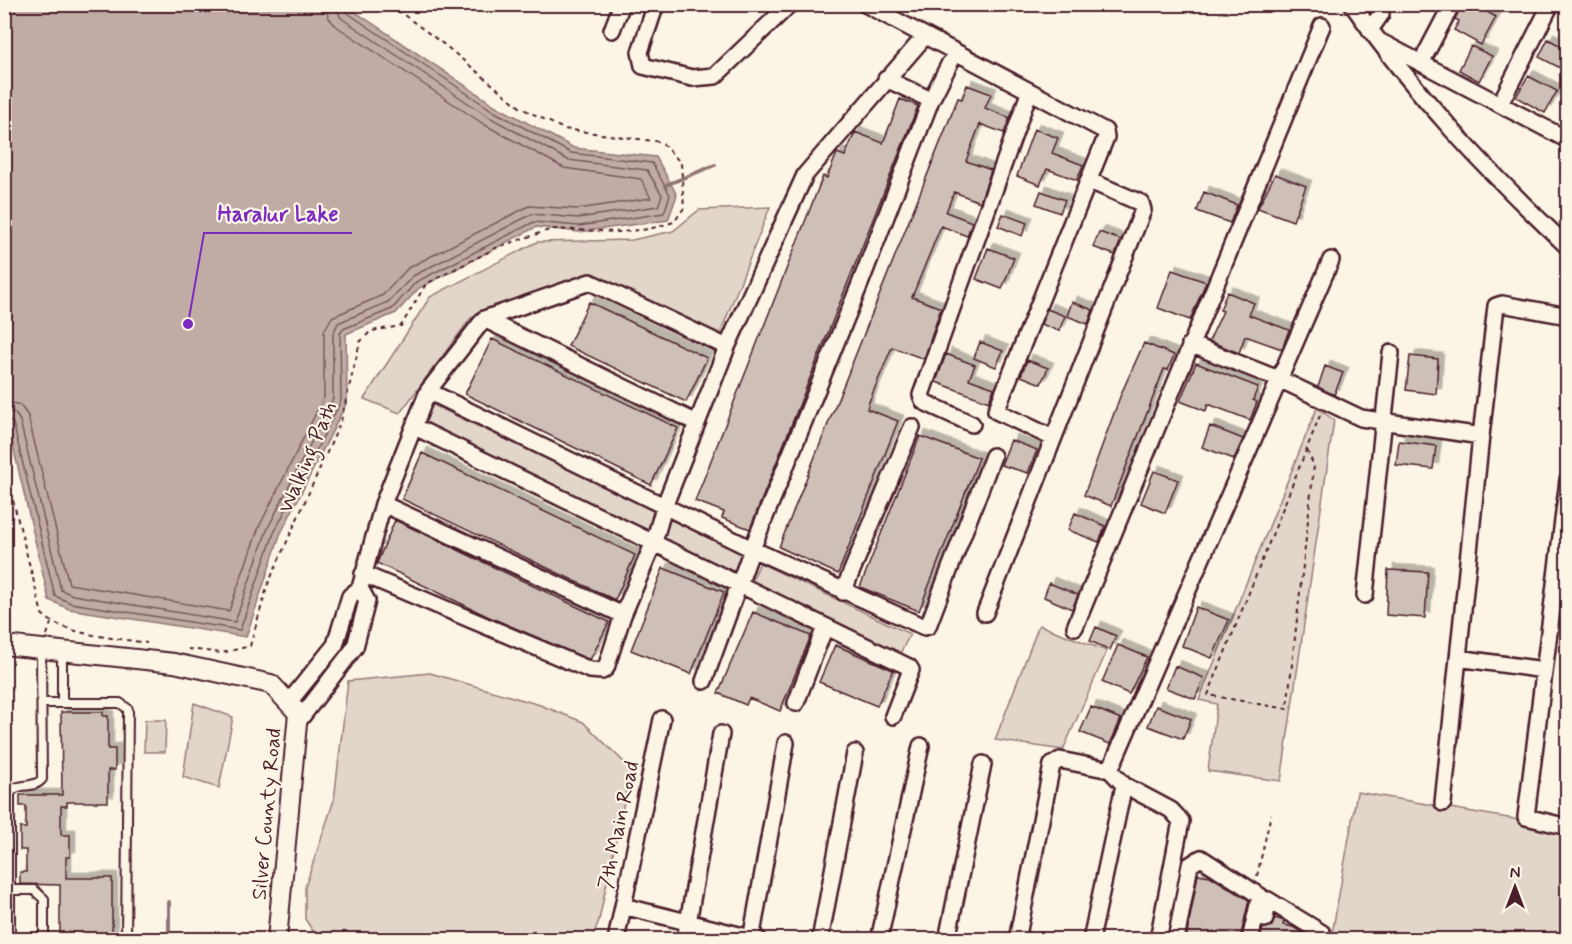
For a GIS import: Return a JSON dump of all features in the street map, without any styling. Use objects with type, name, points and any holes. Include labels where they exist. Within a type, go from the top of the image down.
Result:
[{"type":"street","points":[[612,30],[622,4]]},
{"type":"street","points":[[656,4],[640,52],[643,66],[692,78],[715,76],[790,4]]},
{"type":"street","points":[[865,4],[1029,93],[1105,131],[1106,137],[1090,181],[996,411],[1053,438]]},
{"type":"street","points":[[1352,4],[1373,35],[1460,141],[1568,247]]},
{"type":"street","points":[[1373,35],[1381,14],[1381,4]]},
{"type":"street","points":[[1421,63],[1452,4]]},
{"type":"street","points":[[1500,104],[1551,4]]},
{"type":"street","points":[[1075,627],[1322,26]]},
{"type":"street","points":[[1373,35],[1421,63],[1568,140]]},
{"type":"street","points":[[362,581],[596,672],[606,668],[623,615],[654,542],[664,507],[727,347],[805,175],[925,36]]},
{"type":"street","points":[[704,681],[741,585],[752,549],[856,295],[931,100],[955,53]]},
{"type":"street","points":[[886,79],[931,100]]},
{"type":"street","points":[[972,424],[924,402],[921,395],[1029,93]]},
{"type":"street","points":[[985,613],[1143,206],[1141,203],[1090,181]]},
{"type":"street","points":[[1110,770],[1281,380],[1331,260]]},
{"type":"street","points":[[289,702],[335,645],[350,596],[362,581],[383,504],[428,391],[484,319],[590,282],[727,347]]},
{"type":"street","points":[[1443,803],[1496,306],[1502,304],[1568,316]]},
{"type":"street","points":[[484,319],[697,423]]},
{"type":"street","points":[[1190,344],[1281,380],[1361,418],[1481,435]]},
{"type":"street","points":[[1365,595],[1391,353]]},
{"type":"street","points":[[428,391],[664,507],[921,627],[928,626],[993,456]]},
{"type":"street","points":[[415,427],[910,668],[893,716]]},
{"type":"street","points":[[843,592],[912,427]]},
{"type":"street","points":[[1567,478],[1526,818],[1568,826]]},
{"type":"street","points":[[383,504],[623,615]]},
{"type":"street","points":[[297,723],[354,647],[367,601],[362,581]]},
{"type":"street","points":[[796,703],[825,627]]},
{"type":"street","name":"Silver County Road","points":[[4,645],[174,663],[271,684],[289,702],[298,713],[277,939]]},
{"type":"street","points":[[1458,658],[1544,670]]},
{"type":"street","name":"7th Main Road","points":[[616,939],[662,719]]},
{"type":"street","points":[[685,939],[721,734]]},
{"type":"street","points":[[623,906],[754,939],[786,743]]},
{"type":"street","points":[[879,939],[921,746]]},
{"type":"street","points":[[820,939],[855,753]]},
{"type":"street","points":[[1017,939],[1052,765],[1060,760],[1110,770],[1124,785],[1171,810],[1181,821],[1158,939]]},
{"type":"street","points":[[947,939],[983,764]]},
{"type":"street","points":[[1091,939],[1124,785]]},
{"type":"street","points":[[1176,939],[1190,865],[1194,860],[1201,858],[1260,896],[1250,939]]},
{"type":"street","points":[[1261,939],[1268,900],[1322,933],[1326,939]]},
{"type":"lane","points":[[10,939],[10,794],[16,787],[36,785],[42,779],[42,648]]},
{"type":"lane","points":[[62,650],[62,703]]},
{"type":"lane","points":[[42,703],[120,703],[128,709],[126,939]]},
{"type":"lane","points":[[11,890],[34,890],[44,899],[44,939]]},
{"type":"path","name":"Walking Path","points":[[180,648],[222,653],[250,646],[268,584],[341,421],[351,387],[352,363],[360,342],[371,331],[402,326],[426,284],[498,247],[552,229],[619,232],[649,229],[674,222],[684,208],[681,163],[662,142],[564,129],[521,108],[446,46],[389,4]]},
{"type":"path","points":[[1307,450],[1314,466],[1287,708],[1208,695],[1325,402]]},
{"type":"path","points":[[4,465],[42,614],[51,623],[71,629],[148,643]]},
{"type":"path","points":[[1254,891],[1271,814]]},
{"type":"shaded area","points":[[770,207],[720,334],[594,276],[471,318],[400,413],[364,399],[430,297],[537,242],[632,240],[673,231],[699,210]]},
{"type":"shaded area","points":[[429,403],[657,511],[647,531],[420,423]]},
{"type":"shaded area","points":[[1317,408],[1334,420],[1281,781],[1208,771],[1217,704],[1199,700]]},
{"type":"shaded area","points":[[669,519],[746,555],[737,575],[659,539]]},
{"type":"shaded area","points":[[760,563],[910,634],[899,656],[750,585]]},
{"type":"shaded area","points":[[1039,625],[1107,651],[1063,750],[995,740]]},
{"type":"shaded area","points":[[430,673],[540,705],[583,722],[631,769],[599,920],[592,939],[318,939],[305,919],[305,887],[334,800],[348,681]]},
{"type":"shaded area","points":[[194,703],[233,717],[219,788],[183,777]]},
{"type":"shaded area","points":[[145,720],[166,720],[165,752],[144,752]]},
{"type":"shaded area","points":[[1357,792],[1567,828],[1567,939],[1331,940]]},
{"type":"water","points":[[4,5],[345,5],[496,106],[574,148],[656,157],[677,195],[668,220],[579,232],[536,227],[419,288],[396,313],[346,334],[347,402],[280,535],[246,637],[69,609],[49,600],[5,412]]},
{"type":"building","points":[[1462,4],[1473,4],[1496,17],[1481,45],[1454,30],[1459,21],[1455,19]]},
{"type":"building","points":[[1548,39],[1568,50],[1568,62],[1564,70],[1539,57]]},
{"type":"building","points":[[1471,46],[1492,56],[1479,81],[1459,70]]},
{"type":"building","points":[[1528,76],[1557,91],[1545,113],[1516,97]]},
{"type":"building","points":[[967,85],[991,94],[985,108],[1010,118],[1004,133],[980,124],[966,161],[991,170],[980,202],[954,192],[946,212],[972,222],[967,236],[941,226],[912,297],[941,308],[924,359],[892,347],[869,402],[867,409],[898,421],[838,574],[779,547],[958,98],[962,99]]},
{"type":"building","points":[[900,99],[918,106],[750,529],[722,518],[724,512],[695,501],[823,176],[827,178],[837,153],[845,156],[855,132],[883,143]]},
{"type":"building","points":[[1034,129],[1058,138],[1052,153],[1083,165],[1077,180],[1047,169],[1040,185],[1017,176]]},
{"type":"building","points":[[1275,174],[1306,186],[1293,221],[1258,208]]},
{"type":"building","points":[[1041,191],[1065,200],[1060,213],[1036,204]]},
{"type":"building","points":[[1204,192],[1237,205],[1230,223],[1197,211]]},
{"type":"building","points":[[1003,214],[1027,223],[1022,236],[998,226]]},
{"type":"building","points":[[1099,232],[1121,240],[1115,255],[1093,247]]},
{"type":"building","points":[[988,248],[1014,258],[1002,289],[976,279]]},
{"type":"building","points":[[1172,270],[1206,282],[1190,320],[1158,308]]},
{"type":"building","points":[[1227,292],[1254,303],[1249,315],[1289,330],[1282,349],[1245,336],[1239,353],[1209,341],[1223,311],[1220,310]]},
{"type":"building","points":[[589,302],[707,358],[686,402],[568,346]]},
{"type":"building","points":[[1072,302],[1093,310],[1088,324],[1067,316]]},
{"type":"building","points":[[1047,309],[1065,316],[1059,331],[1041,324]]},
{"type":"building","points":[[492,339],[678,428],[651,485],[465,394]]},
{"type":"building","points":[[980,342],[1003,351],[996,367],[974,358]]},
{"type":"building","points":[[1144,343],[1174,355],[1168,370],[1164,369],[1111,506],[1084,495],[1121,394]]},
{"type":"building","points":[[946,354],[975,365],[969,379],[994,388],[989,402],[936,382]]},
{"type":"building","points":[[1410,356],[1438,359],[1436,394],[1406,390]]},
{"type":"building","points":[[1027,360],[1048,368],[1041,384],[1021,376]]},
{"type":"building","points":[[1196,363],[1258,387],[1253,400],[1257,402],[1250,420],[1208,404],[1206,411],[1180,401]]},
{"type":"building","points":[[1325,366],[1343,373],[1334,395],[1318,387]]},
{"type":"building","points":[[1210,426],[1243,439],[1234,459],[1202,447]]},
{"type":"building","points":[[920,436],[979,458],[919,611],[860,587]]},
{"type":"building","points":[[1011,440],[1037,450],[1028,473],[1001,465]]},
{"type":"building","points":[[1399,441],[1436,446],[1433,469],[1396,465]]},
{"type":"building","points":[[422,453],[635,555],[615,600],[402,499]]},
{"type":"building","points":[[1154,471],[1178,480],[1165,513],[1141,503]]},
{"type":"building","points":[[1075,513],[1105,526],[1099,542],[1068,530]]},
{"type":"building","points":[[395,520],[609,622],[590,660],[489,617],[377,563]]},
{"type":"building","points":[[663,568],[724,592],[691,674],[631,650]]},
{"type":"building","points":[[1388,570],[1428,572],[1425,618],[1386,615]]},
{"type":"building","points":[[1049,583],[1078,595],[1072,609],[1044,597]]},
{"type":"building","points":[[1196,607],[1229,620],[1212,658],[1182,646]]},
{"type":"building","points":[[753,612],[811,636],[780,711],[749,698],[746,705],[718,693]]},
{"type":"building","points":[[1096,627],[1116,636],[1110,650],[1090,641]]},
{"type":"building","points":[[835,645],[893,670],[877,706],[819,682]]},
{"type":"building","points":[[1118,645],[1147,657],[1129,694],[1102,682]]},
{"type":"building","points":[[1175,666],[1204,678],[1195,699],[1166,688]]},
{"type":"building","points":[[1156,706],[1191,719],[1183,739],[1148,726]]},
{"type":"building","points":[[1091,707],[1121,719],[1110,744],[1080,732]]},
{"type":"building","points":[[61,712],[103,712],[103,716],[108,716],[108,749],[115,749],[115,770],[108,770],[108,802],[67,802],[67,806],[61,806],[61,835],[70,835],[70,857],[66,857],[66,878],[112,878],[112,939],[60,939],[60,885],[20,884],[20,872],[26,872],[26,850],[20,850],[20,828],[26,828],[26,806],[20,806],[20,795],[62,795]]},
{"type":"building","points":[[1198,874],[1210,876],[1249,900],[1240,939],[1186,939]]},
{"type":"building","points":[[1275,918],[1284,921],[1283,925],[1293,927],[1306,935],[1308,939],[1260,939],[1263,928],[1272,926]]},
{"type":"waterway","points":[[666,185],[715,165]]},
{"type":"waterway","points":[[169,902],[169,940]]},
{"type":"place","name":"Haralur Lake","points":[[188,324]]}]
